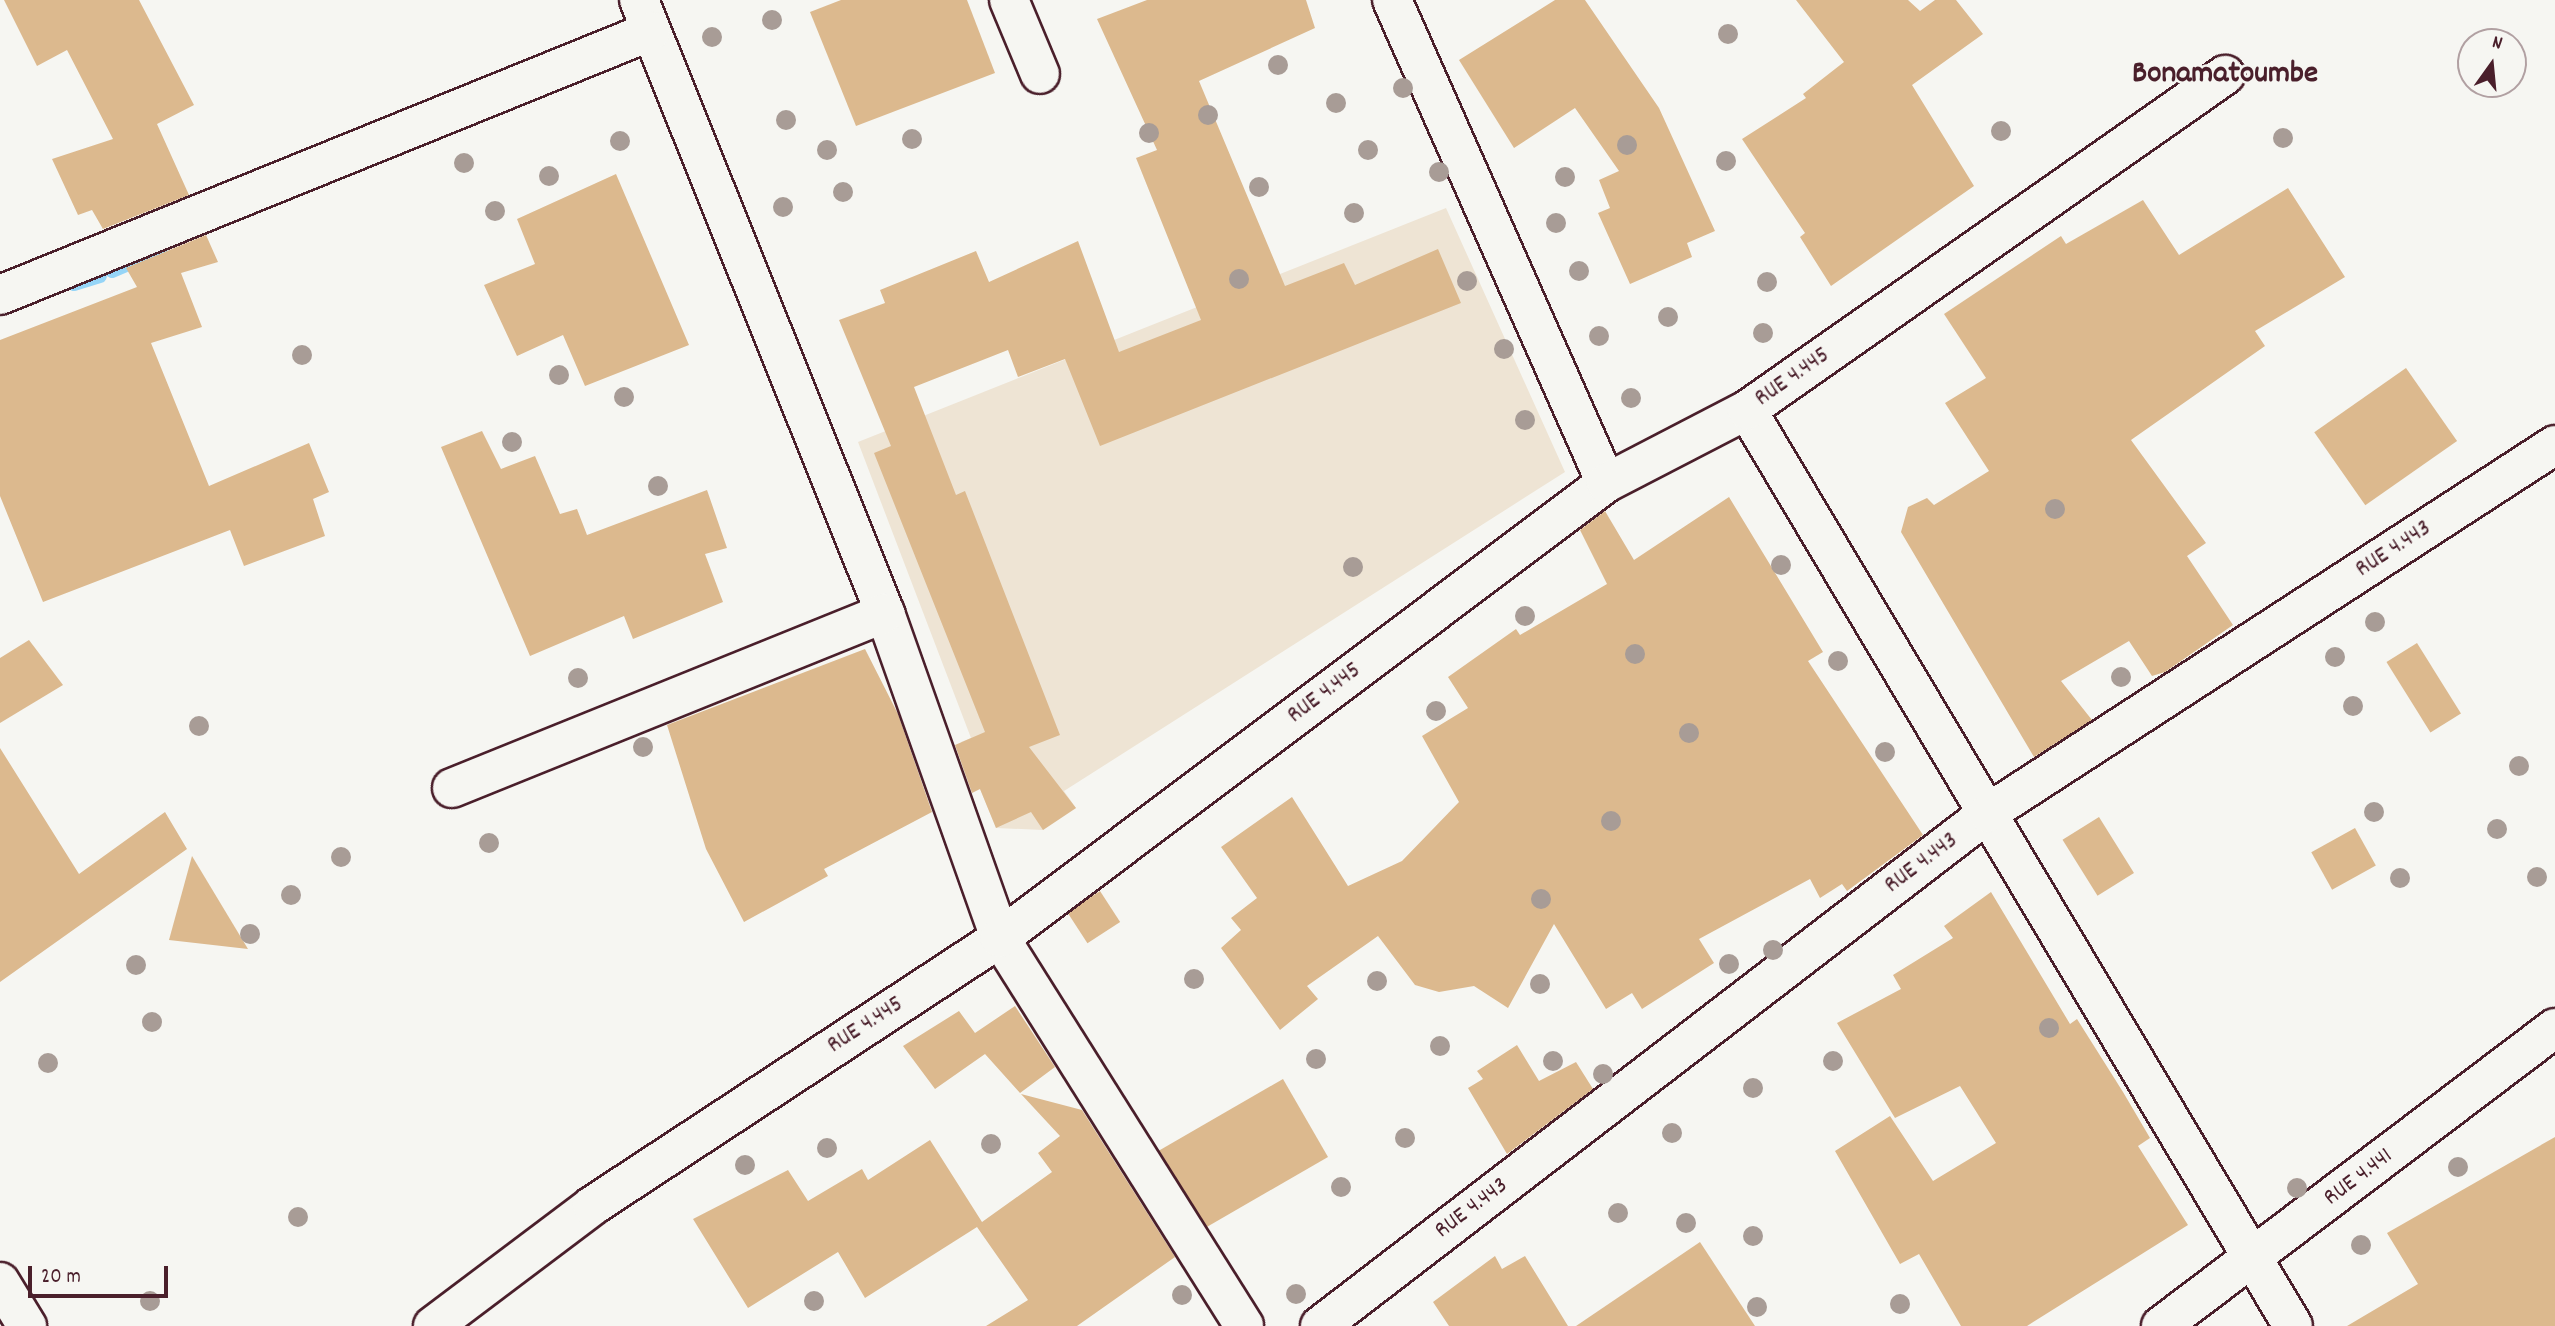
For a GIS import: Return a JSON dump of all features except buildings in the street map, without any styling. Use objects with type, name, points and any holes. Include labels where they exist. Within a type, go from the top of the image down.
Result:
[{"type":"street","points":[[1009,0],[1040,74]]},
{"type":"street","points":[[1392,0],[1606,483]]},
{"type":"street","points":[[0,295],[645,15],[885,614],[1000,938],[1244,1326]]},
{"type":"street","name":"RUE 4.445","points":[[433,1326],[592,1206],[1000,938],[1606,483],[1747,410],[2225,75]]},
{"type":"street","points":[[1747,410],[2293,1326]]},
{"type":"street","name":"RUE 4.443","points":[[1320,1326],[1988,813],[2555,445]]},
{"type":"street","points":[[452,788],[885,614]]},
{"type":"street","name":"RUE 4.441","points":[[2161,1326],[2252,1260],[2555,1028]]},
{"type":"street","points":[[0,1282],[27,1326]]},
{"type":"shaded area","points":[[1446,208],[1565,472],[1064,791],[1076,808],[1043,830],[996,828],[961,742],[971,738],[858,442]]},
{"type":"waterway","points":[[112,271],[161,250]]},
{"type":"waterway","points":[[74,284],[100,276]]},
{"type":"district","name":"Bonamatoumbe","points":[[2225,75]]}]
